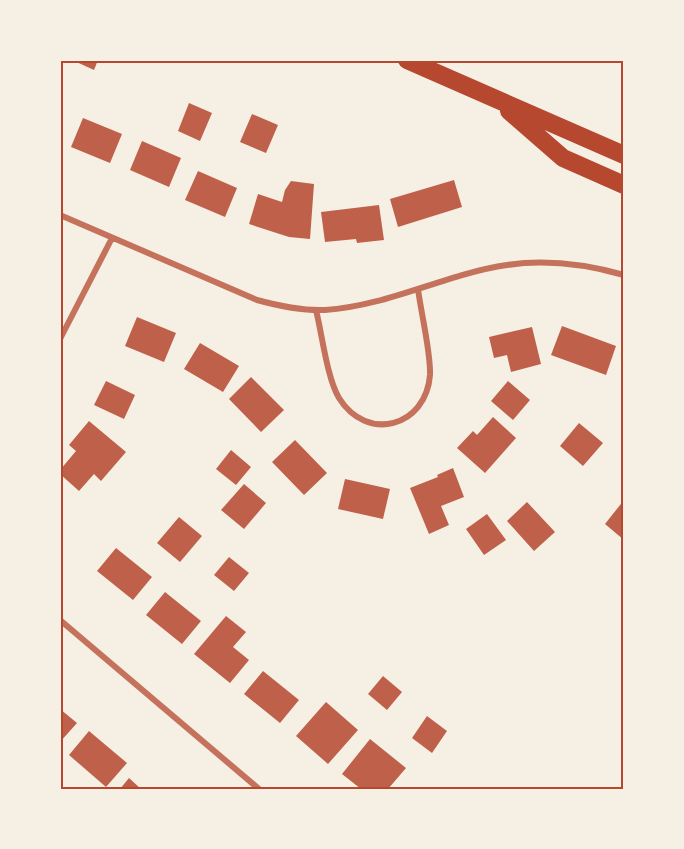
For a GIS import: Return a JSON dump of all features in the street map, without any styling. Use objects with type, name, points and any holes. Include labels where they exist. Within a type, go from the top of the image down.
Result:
[{"type":"highway","points":[[407,60],[624,155]]},
{"type":"highway","points":[[494,98],[563,158],[624,185]]},
{"type":"street","points":[[60,215],[257,300],[288,308],[316,310],[360,306],[480,271],[529,262],[562,262],[597,267],[624,275]]},
{"type":"street","points":[[60,339],[112,238]]},
{"type":"street","points":[[316,310],[333,386],[340,399],[354,416],[367,422],[387,425],[405,419],[415,411],[427,390],[430,374],[418,289]]},
{"type":"street","points":[[60,620],[259,789]]},
{"type":"building","points":[[72,60],[98,60],[94,70]]},
{"type":"building","points":[[189,103],[212,113],[200,141],[178,131]]},
{"type":"building","points":[[252,114],[278,125],[266,153],[240,142]]},
{"type":"building","points":[[83,118],[122,134],[110,163],[71,147]]},
{"type":"building","points":[[142,141],[181,158],[169,187],[130,170]]},
{"type":"building","points":[[198,171],[237,188],[225,217],[185,200]]},
{"type":"building","points":[[454,180],[462,207],[398,227],[390,199]]},
{"type":"building","points":[[291,181],[314,184],[310,239],[289,237],[249,224],[258,194],[282,202],[285,190]]},
{"type":"building","points":[[379,205],[384,240],[357,243],[356,239],[325,242],[321,212]]},
{"type":"building","points":[[137,317],[176,333],[164,362],[125,346]]},
{"type":"building","points":[[562,326],[616,346],[606,375],[551,355]]},
{"type":"building","points":[[532,327],[541,364],[511,372],[507,355],[494,358],[489,337]]},
{"type":"building","points":[[200,343],[239,366],[223,392],[184,369]]},
{"type":"building","points":[[251,377],[284,410],[261,432],[229,399]]},
{"type":"building","points":[[106,381],[135,395],[124,419],[94,405]]},
{"type":"building","points":[[508,381],[530,400],[513,420],[491,401]]},
{"type":"building","points":[[493,417],[516,438],[485,473],[457,448],[473,431],[477,435]]},
{"type":"building","points":[[89,421],[126,452],[101,481],[94,474],[79,491],[60,474],[60,470],[76,451],[69,445]]},
{"type":"building","points":[[579,423],[603,443],[583,466],[560,446]]},
{"type":"building","points":[[295,440],[327,473],[304,495],[272,462]]},
{"type":"building","points":[[231,450],[251,467],[236,485],[216,469]]},
{"type":"building","points":[[453,468],[464,497],[441,506],[449,525],[429,534],[410,488],[438,477],[437,475]]},
{"type":"building","points":[[345,479],[390,489],[383,519],[338,509]]},
{"type":"building","points":[[244,484],[266,503],[244,529],[221,510]]},
{"type":"building","points":[[624,500],[624,540],[605,524]]},
{"type":"building","points":[[527,502],[555,532],[534,551],[507,521]]},
{"type":"building","points":[[487,514],[506,540],[484,555],[466,529]]},
{"type":"building","points":[[179,517],[202,536],[180,562],[157,543]]},
{"type":"building","points":[[116,548],[152,577],[133,600],[97,571]]},
{"type":"building","points":[[229,557],[249,573],[234,591],[214,575]]},
{"type":"building","points":[[165,592],[201,621],[182,644],[146,615]]},
{"type":"building","points":[[226,616],[246,632],[233,647],[249,660],[230,683],[194,654]]},
{"type":"building","points":[[263,671],[299,700],[280,723],[244,694]]},
{"type":"building","points":[[383,676],[402,692],[387,710],[368,694]]},
{"type":"building","points":[[326,702],[358,730],[328,764],[296,736]]},
{"type":"building","points":[[60,709],[77,723],[60,742]]},
{"type":"building","points":[[427,716],[447,731],[432,753],[412,738]]},
{"type":"building","points":[[89,731],[127,763],[106,787],[69,755]]},
{"type":"building","points":[[370,739],[406,768],[388,789],[361,789],[342,774]]},
{"type":"building","points":[[129,778],[141,789],[120,789]]}]
